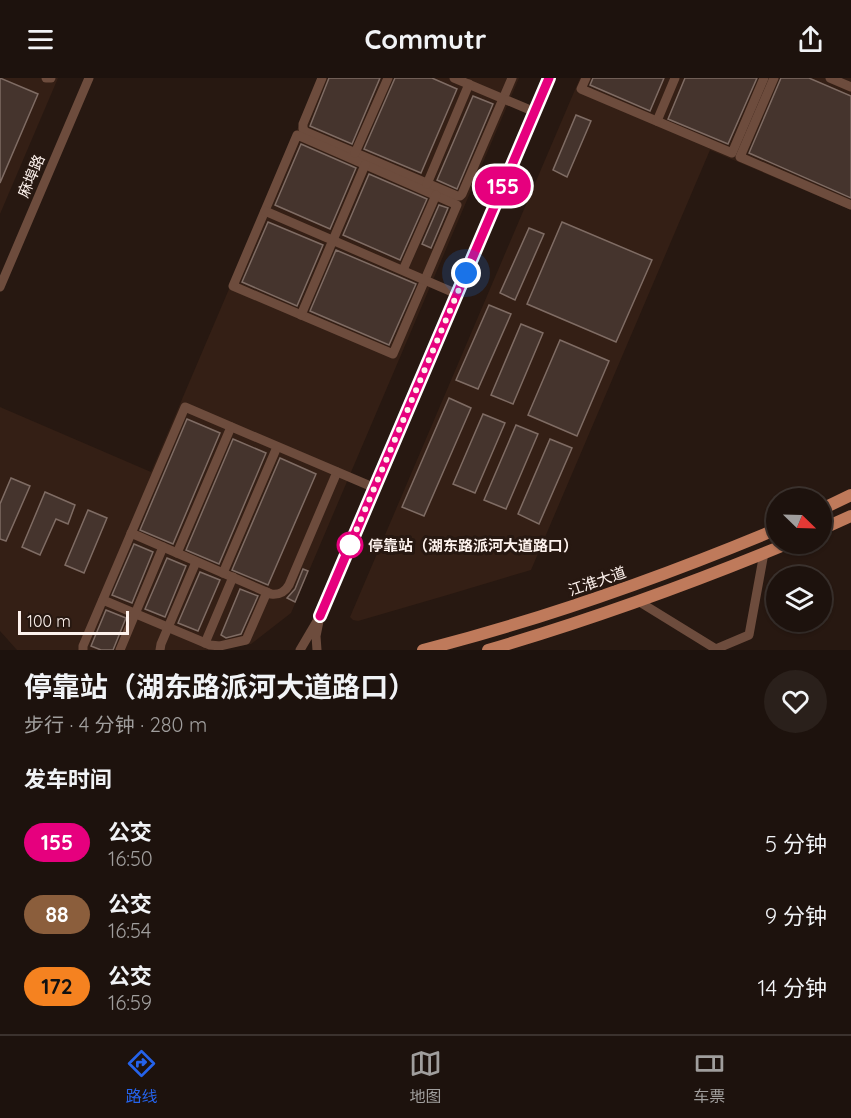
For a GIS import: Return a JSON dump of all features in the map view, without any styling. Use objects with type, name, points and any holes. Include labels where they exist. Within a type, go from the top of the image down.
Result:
[{"type":"main road","points":[[832,504],[851,495]]},
{"type":"main road","points":[[832,525],[851,516]]},
{"type":"main road","name":"江淮大道","points":[[423,650],[475,637],[628,586],[766,533]]},
{"type":"main road","points":[[488,650],[638,601],[764,554]]},
{"type":"street","points":[[46,78],[51,78]]},
{"type":"street","name":"麻埠路","points":[[0,286],[89,78]]},
{"type":"street","points":[[322,78],[303,123],[303,129],[306,132],[457,196],[460,196],[512,78]]},
{"type":"street","points":[[356,153],[388,78]]},
{"type":"street","points":[[454,78],[474,83],[535,112]]},
{"type":"street","points":[[300,650],[320,616],[549,78]]},
{"type":"street","points":[[586,78],[581,89],[732,153],[764,78]]},
{"type":"street","points":[[657,121],[675,78]]},
{"type":"street","points":[[774,78],[740,158],[851,205]]},
{"type":"street","points":[[830,78],[851,87]]},
{"type":"street","points":[[427,184],[474,83]]},
{"type":"street","points":[[297,135],[365,165],[457,205],[393,354],[233,286],[297,135]]},
{"type":"street","points":[[301,315],[365,165]]},
{"type":"street","points":[[403,270],[436,195]]},
{"type":"street","points":[[265,211],[457,294]]},
{"type":"street","points":[[83,650],[185,407],[375,488]]},
{"type":"street","points":[[177,553],[231,427]]},
{"type":"street","points":[[223,573],[277,447]]},
{"type":"street","points":[[131,533],[267,592],[281,594],[289,585],[337,472]]},
{"type":"street","points":[[120,650],[164,547]]},
{"type":"street","points":[[638,601],[716,649],[749,635],[764,554]]},
{"type":"street","points":[[160,650],[196,562]]},
{"type":"street","points":[[205,643],[233,578]]},
{"type":"street","points":[[103,600],[214,646],[246,640],[267,592]]},
{"type":"street","points":[[317,650],[316,636],[320,616]]},
{"type":"shaded area","points":[[0,78],[58,78],[0,214]]},
{"type":"shaded area","points":[[319,78],[519,78],[291,613],[251,644],[215,650],[17,650],[0,631],[0,407],[151,472]]},
{"type":"shaded area","points":[[580,78],[851,78],[851,210],[710,150],[531,570],[358,621],[353,620],[350,617]]},
{"type":"building","points":[[0,78],[38,94],[0,183]]},
{"type":"building","points":[[329,78],[380,78],[352,144],[310,126]]},
{"type":"building","points":[[395,78],[432,78],[457,89],[421,173],[364,149]]},
{"type":"building","points":[[593,78],[664,78],[650,111],[590,85]]},
{"type":"building","points":[[685,78],[757,78],[728,144],[668,119]]},
{"type":"building","points":[[781,78],[809,78],[851,96],[851,198],[749,153]]},
{"type":"building","points":[[473,96],[493,104],[457,189],[437,180]]},
{"type":"building","points":[[576,115],[591,121],[567,177],[553,170]]},
{"type":"building","points":[[301,144],[356,168],[330,229],[275,205]]},
{"type":"building","points":[[369,174],[427,199],[400,260],[343,235]]},
{"type":"building","points":[[439,205],[448,208],[431,248],[422,244]]},
{"type":"building","points":[[268,222],[323,245],[297,306],[242,282]]},
{"type":"building","points":[[562,222],[652,260],[616,342],[527,304]]},
{"type":"building","points":[[529,228],[544,234],[515,300],[500,293]]},
{"type":"building","points":[[336,250],[416,284],[389,345],[310,311]]},
{"type":"building","points":[[489,305],[511,314],[478,389],[456,380]]},
{"type":"building","points":[[521,324],[543,333],[513,404],[491,395]]},
{"type":"building","points":[[560,340],[609,361],[577,436],[528,415]]},
{"type":"building","points":[[449,398],[471,408],[424,516],[402,507]]},
{"type":"building","points":[[483,414],[505,423],[475,493],[453,484]]},
{"type":"building","points":[[187,419],[220,433],[173,544],[140,530]]},
{"type":"building","points":[[516,425],[538,434],[506,509],[484,500]]},
{"type":"building","points":[[233,439],[266,453],[219,564],[186,550]]},
{"type":"building","points":[[550,439],[572,448],[539,524],[518,514]]},
{"type":"building","points":[[280,458],[316,474],[268,585],[232,570]]},
{"type":"building","points":[[11,478],[30,486],[6,541],[0,539],[0,504]]},
{"type":"building","points":[[45,492],[75,505],[68,524],[56,519],[40,555],[22,547]]},
{"type":"building","points":[[88,510],[107,518],[84,573],[65,565]]},
{"type":"building","points":[[134,544],[153,552],[132,603],[112,595]]},
{"type":"building","points":[[167,558],[186,566],[165,617],[145,609]]},
{"type":"building","points":[[303,569],[308,571],[295,602],[287,598],[295,589]]},
{"type":"building","points":[[200,572],[220,580],[198,631],[178,623]]},
{"type":"building","points":[[240,589],[258,596],[241,634],[226,638],[221,635]]},
{"type":"building","points":[[106,610],[126,618],[113,650],[101,650],[91,646]]},
{"type":"bus line","name":"155","points":[[320,616],[549,78]]},
{"type":"place","name":"停靠站（湖东路派河大道路口）","points":[[350,545]]},
{"type":"route","points":[[350,545],[347,552],[466,273]]}]
